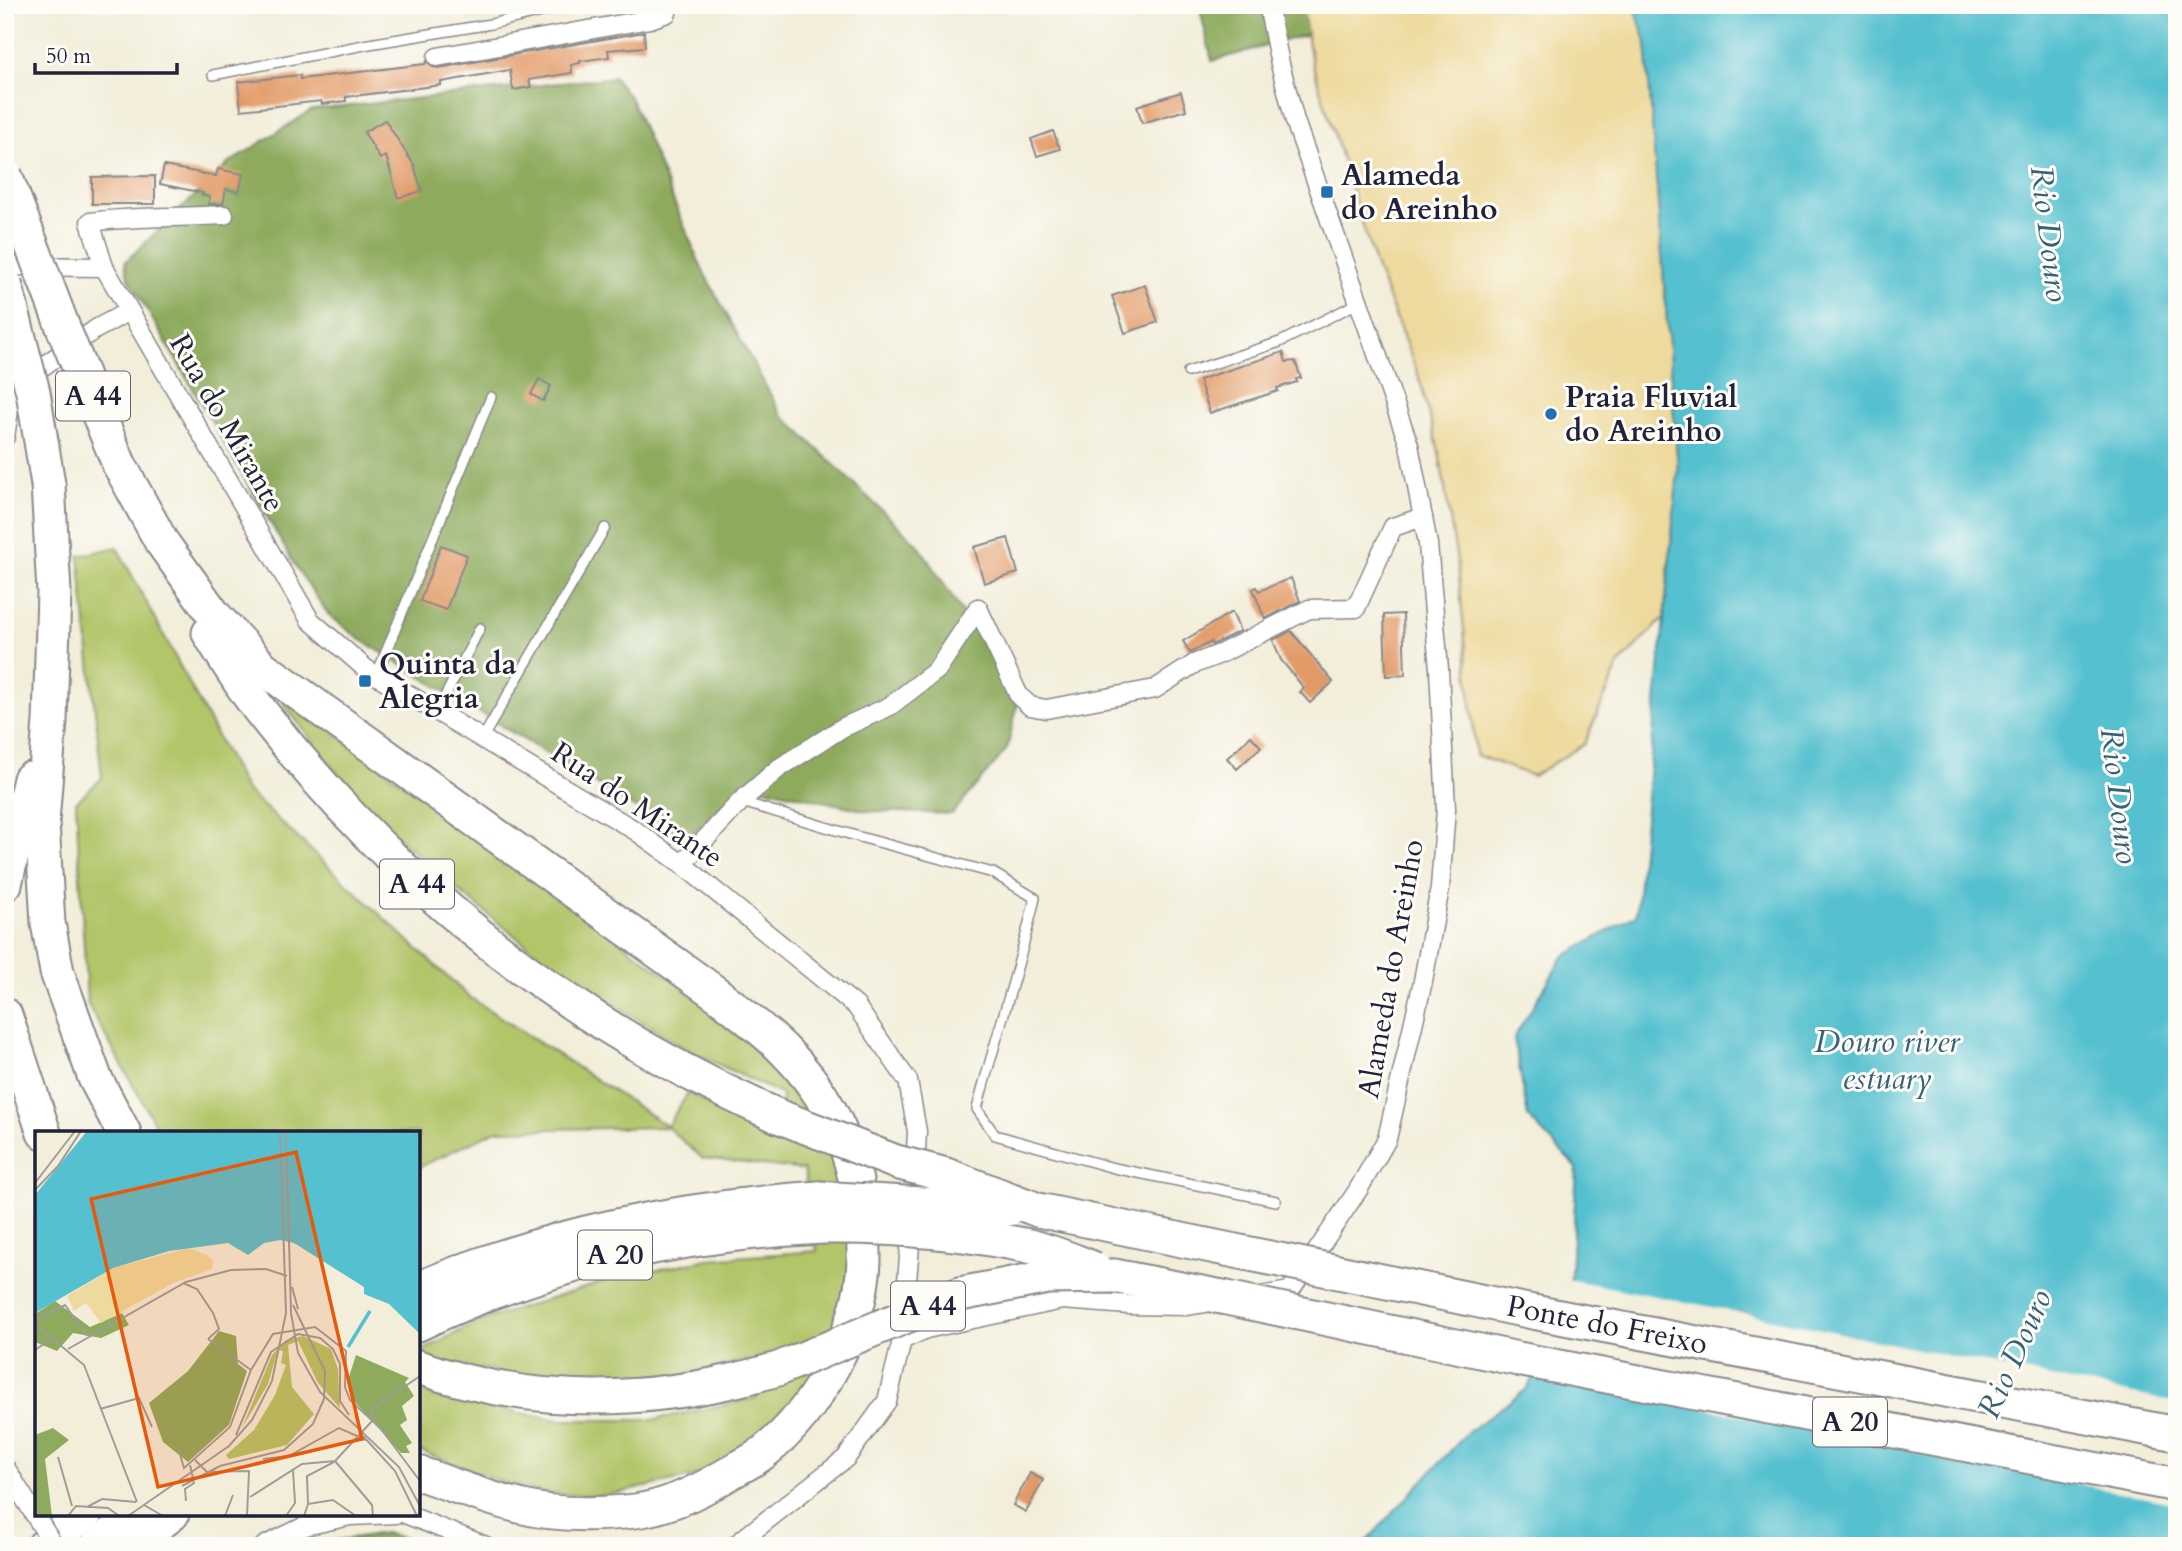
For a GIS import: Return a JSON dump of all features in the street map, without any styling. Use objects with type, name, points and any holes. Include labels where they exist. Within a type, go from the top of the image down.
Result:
[{"type":"highway","name":"A 44","points":[[5,175],[119,464],[161,541],[175,582],[260,711],[326,790],[415,882],[462,923],[566,1001],[651,1053],[778,1116],[896,1162],[946,1175],[1038,1210]]},
{"type":"highway","name":"A 44","points":[[5,284],[33,392],[48,484],[54,593],[50,721],[42,822],[48,923],[57,972],[95,1078],[123,1131]]},
{"type":"highway","points":[[161,541],[214,615],[262,667],[717,994],[778,1042],[804,1070],[831,1112],[853,1167],[861,1207],[864,1261],[857,1303],[841,1348],[823,1383],[802,1414],[764,1452],[697,1493],[638,1511],[579,1515],[520,1506],[420,1474]]},
{"type":"highway","points":[[5,884],[26,790],[50,721]]},
{"type":"highway","points":[[5,1014],[43,1131]]},
{"type":"highway","name":"A 20","points":[[420,1288],[457,1272],[586,1231],[669,1214],[1038,1210]]},
{"type":"highway","name":"Ponte do Freixo","points":[[1038,1210],[1533,1312],[2177,1434]]},
{"type":"highway","name":"A 20","points":[[420,1323],[461,1303],[590,1259],[730,1234],[820,1213],[878,1226],[1032,1247],[1114,1276]]},
{"type":"highway","name":"A 44","points":[[434,1372],[475,1384],[553,1396],[627,1398],[711,1387],[778,1368],[960,1294],[1048,1277],[1114,1276]]},
{"type":"highway","name":"Ponte do Freixo","points":[[1114,1276],[1523,1360],[2177,1485]]},
{"type":"highway","points":[[21,1546],[52,1516]]},
{"type":"highway","points":[[44,1546],[82,1516]]},
{"type":"highway","points":[[97,1546],[134,1516]]},
{"type":"highway","points":[[130,1546],[169,1516]]},
{"type":"street","name":"Alameda do Areinho","points":[[902,1340],[926,1329],[1062,1300],[1185,1306],[1290,1291],[1358,1190],[1387,1139],[1423,981],[1440,888],[1446,808],[1439,669],[1428,544],[1409,445],[1295,121],[1268,5]]},
{"type":"street","points":[[437,57],[556,34],[615,26],[668,9]]},
{"type":"street","name":"Rua do Mirante","points":[[223,215],[183,218],[130,217],[90,222],[104,267],[310,621],[376,676],[636,831],[682,864],[856,1006],[908,1081],[917,1131],[909,1272],[902,1340],[887,1401],[846,1458],[734,1546]]},
{"type":"street","points":[[5,266],[104,267]]},
{"type":"street","points":[[5,436],[9,410],[22,381],[96,330],[129,311]]},
{"type":"street","points":[[682,864],[741,801],[779,768],[842,728],[890,706],[937,670],[978,608],[1019,696],[1030,706],[1046,709],[1155,689],[1194,664],[1309,610],[1356,608],[1393,527],[1423,517]]},
{"type":"street","points":[[5,1467],[35,1515]]},
{"type":"street","points":[[35,1516],[54,1546]]},
{"type":"street","points":[[264,1546],[305,1526],[350,1516]]},
{"type":"street","points":[[410,1516],[486,1546]]},
{"type":"lane","points":[[213,75],[369,44],[491,24],[571,5]]},
{"type":"lane","points":[[1188,372],[1280,342],[1358,303]]},
{"type":"lane","points":[[376,676],[491,397]]},
{"type":"lane","points":[[482,739],[605,528]]},
{"type":"lane","points":[[437,712],[480,628]]},
{"type":"lane","points":[[741,801],[993,873],[1035,898],[1023,953],[993,1047],[977,1109],[995,1135],[1114,1168],[1276,1201]]},
{"type":"green space","points":[[1199,5],[1309,5],[1312,33],[1212,61]]},
{"type":"green space","points":[[614,77],[631,99],[702,269],[781,414],[919,546],[1019,699],[1007,749],[952,814],[867,811],[746,784],[686,839],[358,638],[328,614],[296,567],[128,277],[125,262],[229,163],[312,110]]},
{"type":"green space","points":[[117,547],[245,789],[468,996],[667,1126],[688,1093],[769,1133],[783,1095],[688,1050],[554,967],[440,876],[358,800],[283,703],[293,703],[755,1040],[801,1089],[844,1168],[851,1255],[844,1299],[808,1385],[760,1433],[706,1474],[603,1496],[547,1494],[499,1481],[420,1451],[420,1352],[477,1322],[609,1280],[708,1259],[817,1251],[804,1170],[702,1158],[667,1127],[496,1130],[420,1167],[420,1131],[159,1131],[87,1003],[76,802],[102,778],[79,556]],"holes":[[[746,1360],[756,1398],[652,1420],[558,1420],[438,1397],[482,1368],[529,1380],[595,1384],[671,1379]]]},
{"type":"green space","points":[[384,1533],[437,1546],[301,1546]]},
{"type":"sand","name":"Praia Fluvial do Areinho","points":[[1302,5],[1634,5],[1646,42],[1678,470],[1664,618],[1619,664],[1584,744],[1533,776],[1476,755],[1458,567],[1439,452],[1419,377],[1375,264],[1312,63]]},
{"type":"water","name":"Douro river estuary","points":[[1634,5],[2177,5],[2177,1546],[1362,1546],[1469,1431],[1528,1388],[1570,1289],[1577,1168],[1528,1117],[1514,1038],[1563,957],[1636,915],[1678,470],[1646,42]],"holes":[[[1738,1312],[1748,1314],[1754,1323],[1737,1405],[1713,1401],[1730,1318]],[[2058,1380],[2068,1382],[2074,1391],[2057,1473],[2033,1469],[2050,1386]]]},
{"type":"pier","points":[[1567,1279],[2177,1403],[2177,1504],[1531,1373],[1566,1288]],"holes":[[[1739,1316],[1746,1317],[1750,1323],[1734,1403],[1716,1400],[1733,1320]],[[2059,1384],[2066,1385],[2071,1391],[2054,1471],[2037,1468],[2053,1388]]]},
{"type":"building","points":[[644,32],[645,47],[608,50],[609,57],[571,65],[572,73],[529,80],[531,87],[513,90],[510,70],[441,82],[441,85],[346,97],[346,101],[322,104],[321,101],[241,110],[238,82],[300,75],[300,79],[425,64],[427,61],[433,67],[439,68]]},
{"type":"building","points":[[1181,92],[1186,110],[1142,123],[1137,106]]},
{"type":"building","points":[[385,120],[414,165],[422,191],[398,198],[386,156],[380,159],[364,132]]},
{"type":"building","points":[[1053,131],[1060,149],[1037,156],[1031,139]]},
{"type":"building","points":[[164,166],[216,176],[218,169],[243,174],[239,192],[226,189],[223,204],[208,204],[210,197],[202,195],[203,193],[160,184]]},
{"type":"building","points":[[155,176],[155,204],[92,204],[92,177]]},
{"type":"building","points":[[1145,285],[1158,322],[1125,333],[1112,296]]},
{"type":"building","points":[[1283,352],[1286,362],[1295,361],[1301,378],[1296,379],[1297,382],[1277,388],[1278,391],[1210,413],[1199,380]]},
{"type":"building","points":[[539,379],[551,386],[543,401],[531,394]]},
{"type":"building","points":[[1008,538],[1018,573],[984,583],[974,547]]},
{"type":"building","points":[[441,545],[467,555],[446,610],[420,601]]},
{"type":"building","points":[[1291,578],[1300,601],[1265,619],[1253,589],[1256,587],[1259,591]]},
{"type":"building","points":[[1232,612],[1240,631],[1190,653],[1183,641]]},
{"type":"building","points":[[1403,614],[1405,675],[1386,676],[1384,615]]},
{"type":"building","points":[[1291,631],[1333,682],[1310,703],[1300,692],[1304,688],[1281,660],[1273,640]]},
{"type":"building","points":[[1251,736],[1261,747],[1237,769],[1227,758]]},
{"type":"building","points":[[1030,1473],[1043,1480],[1026,1512],[1013,1505]]},
{"type":"place","name":"Alameda do Areinho","points":[[1327,192]]},
{"type":"place","name":"Praia Fluvial do Areinho","points":[[1551,414]]},
{"type":"place","name":"Quinta da Alegria","points":[[365,681]]},
{"type":"water label","name":"Rio Douro","points":[[2049,234]]},
{"type":"water label","name":"Rio Douro","points":[[2119,796]]},
{"type":"water label","name":"Rio Douro","points":[[2015,1354]]}]
